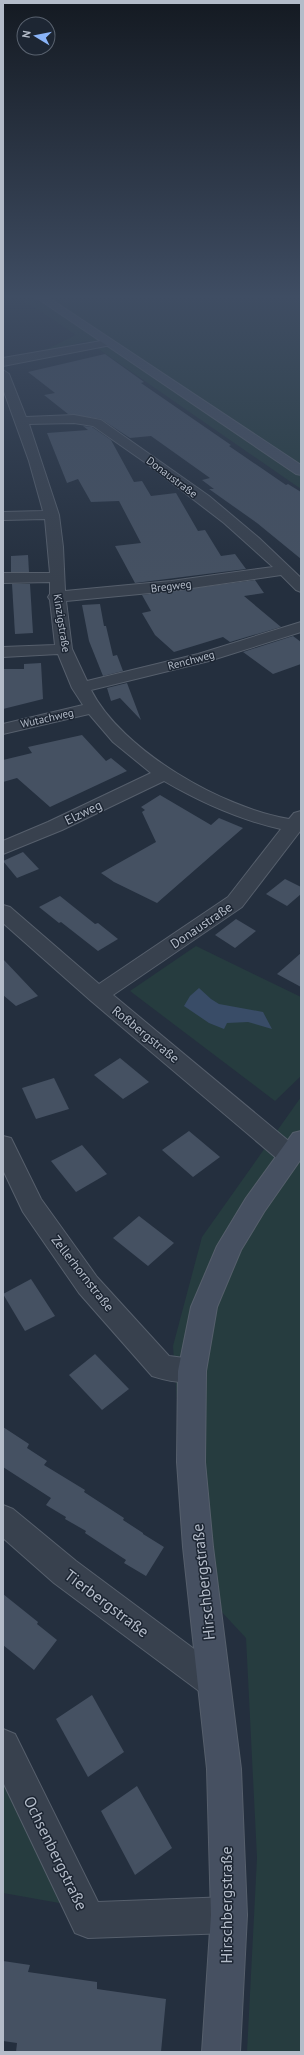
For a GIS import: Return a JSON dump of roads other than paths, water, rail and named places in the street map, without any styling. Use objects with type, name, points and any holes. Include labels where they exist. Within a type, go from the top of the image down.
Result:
[{"type":"street","name":"Kinzigstraße","points":[[9,390],[52,515],[58,577],[56,597],[64,649],[80,688],[92,708],[120,741],[163,774],[212,800],[274,823],[298,821]]},
{"type":"street","points":[[178,390],[301,471]]},
{"type":"street","name":"Donaustraße","points":[[21,421],[85,419],[97,423],[222,515],[285,570],[301,587]]},
{"type":"street","points":[[3,516],[52,515]]},
{"type":"street","name":"Bregweg","points":[[56,597],[171,586],[285,570]]},
{"type":"street","points":[[3,578],[58,577]]},
{"type":"street","name":"Renchweg","points":[[80,688],[203,658],[301,627]]},
{"type":"street","points":[[3,652],[64,649]]},
{"type":"street","name":"Wutachweg","points":[[3,729],[92,708]]},
{"type":"street","name":"Elzweg","points":[[3,848],[55,826],[163,774]]},
{"type":"street","name":"Donaustraße","points":[[98,995],[234,902],[298,821]]},
{"type":"street","name":"Roßbergstraße","points":[[3,912],[98,995],[295,1147]]},
{"type":"street","name":"Zellerhornstraße","points":[[3,1145],[32,1205],[88,1284],[162,1367],[192,1370]]},
{"type":"street","name":"Hirschbergstraße","points":[[220,2052],[229,1915],[224,1769],[190,1462],[192,1370],[204,1308],[230,1246],[295,1147]]},
{"type":"street","name":"Tierbergstraße","points":[[3,1519],[64,1572],[214,1683]]},
{"type":"street","name":"Ochsenbergstraße","points":[[3,1746],[88,1920],[229,1915]]},
{"type":"water","points":[[199,988],[219,1004],[263,1012],[272,1029],[248,1022],[227,1023],[224,1029],[209,1023],[184,1006],[190,996]]}]
